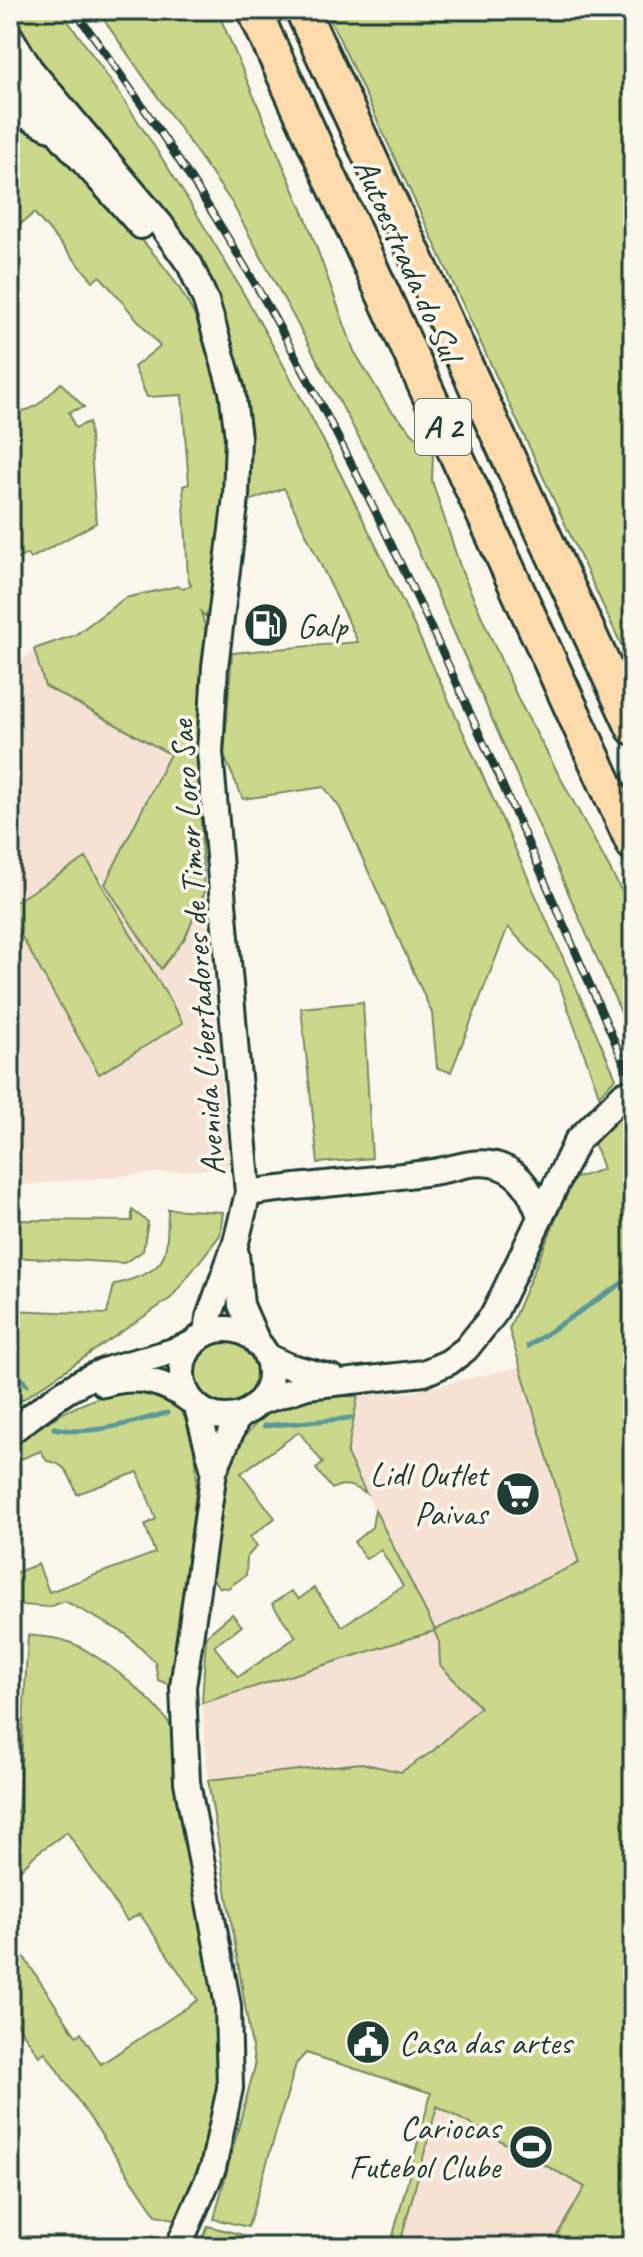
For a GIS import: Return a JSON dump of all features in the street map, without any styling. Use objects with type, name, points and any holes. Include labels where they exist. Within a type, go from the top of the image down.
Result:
[{"type":"highway","name":"Autoestrada do Sul","points":[[254,10],[633,844]]},
{"type":"highway","name":"Autoestrada do Sul","points":[[302,10],[633,728]]},
{"type":"main road","name":"Avenida Libertadores de Timor Loro Sae","points":[[10,36],[30,69],[178,247],[198,280],[225,363],[235,414],[238,460],[232,536],[215,667],[210,752],[248,1193],[236,1242],[200,1338]]},
{"type":"main road","name":"Avenida Libertadores de Timor Loro Sae","points":[[10,51],[19,70],[12,83]]},
{"type":"main road","name":"Avenida Libertadores de Timor Loro Sae","points":[[12,83],[38,95],[92,156],[132,191]]},
{"type":"main road","name":"Avenida Libertadores de Timor Loro Sae","points":[[12,83],[178,270],[203,312],[225,363]]},
{"type":"main road","points":[[10,113],[34,119],[64,140]]},
{"type":"main road","points":[[16,1428],[97,1386],[127,1379],[170,1386],[210,1415],[225,1418],[238,1416],[259,1402],[307,1386],[424,1373],[449,1362],[466,1349],[494,1314],[577,1141],[624,1094]]},
{"type":"main road","points":[[248,1193],[434,1172],[474,1163],[491,1164],[516,1175],[526,1185],[540,1216]]},
{"type":"main road","name":"Avenida Libertadores de Timor Loro Sae","points":[[236,1242],[241,1305],[262,1350]]},
{"type":"main road","points":[[16,1428],[89,1378],[177,1351],[224,1329],[236,1331],[288,1366],[347,1382]]},
{"type":"main road","points":[[200,1338],[184,1358],[181,1370],[183,1387],[194,1404],[214,1471]]},
{"type":"main road","points":[[259,1402],[268,1385],[270,1370],[262,1350]]},
{"type":"main road","points":[[178,2247],[213,2168],[230,2088],[228,2006],[187,1782],[183,1687],[214,1471],[238,1416]]},
{"type":"shaded area","points":[[188,597],[206,630],[197,725],[204,894],[229,1167],[10,1186],[10,672],[34,649]]},
{"type":"shaded area","points":[[521,1366],[579,1563],[435,1630],[440,1665],[480,1708],[433,1751],[401,1772],[361,1763],[208,1780],[202,1703],[434,1630],[347,1454],[358,1396],[415,1391]]},
{"type":"shaded area","points":[[436,2106],[585,2187],[550,2247],[399,2247]]},
{"type":"green space","points":[[10,10],[60,10],[146,134],[225,262],[299,393],[432,664],[616,1078],[599,1095],[558,980],[508,927],[451,1072],[437,1068],[432,1013],[340,808],[324,787],[243,799],[224,756],[232,653],[358,642],[284,488],[246,502],[248,413],[206,284],[25,47]]},
{"type":"green space","points":[[97,10],[217,10],[307,221],[354,351],[388,407],[433,455],[432,481],[462,572],[519,701],[633,912],[633,1040],[410,532],[232,203]]},
{"type":"green space","points":[[326,10],[633,10],[633,670]]},
{"type":"green space","points":[[10,122],[40,133],[56,143],[154,254],[187,301],[205,339],[217,378],[223,418],[224,500],[213,624],[201,612],[206,630],[197,725],[204,894],[185,938],[161,969],[105,884],[170,754],[45,686],[34,649],[75,635],[125,598],[191,586],[183,486],[189,484],[182,395],[147,397],[134,367],[160,346],[100,276],[93,281],[34,213],[10,233]]},
{"type":"green space","points":[[61,383],[84,407],[69,412],[75,428],[89,422],[96,523],[30,559],[27,554],[10,563],[10,410],[32,408]]},
{"type":"green space","points":[[86,858],[183,1023],[99,1074],[10,916],[10,905]]},
{"type":"green space","points":[[363,1002],[372,1158],[318,1163],[301,1008]]},
{"type":"green space","points":[[625,1109],[633,1126],[633,2247],[550,2247],[585,2187],[437,2106],[399,2247],[390,2247],[431,2093],[306,2053],[296,2064],[248,2227],[214,2219],[255,2066],[208,1780],[361,1763],[401,1772],[433,1751],[480,1707],[440,1665],[439,1642],[434,1631],[202,1703],[206,1636],[232,1614],[242,1626],[214,1646],[238,1677],[296,1637],[272,1604],[291,1591],[299,1599],[314,1588],[342,1626],[403,1586],[381,1550],[366,1559],[354,1542],[372,1527],[375,1510],[435,1630],[579,1563],[509,1329],[573,1179],[603,1169],[592,1136]]},
{"type":"green space","points":[[168,1209],[223,1212],[220,1235],[171,1298],[10,1408],[10,1310],[107,1314],[114,1285],[145,1274],[161,1261],[167,1241]]},
{"type":"green space","points":[[132,1210],[148,1222],[143,1251],[124,1263],[10,1257],[10,1220],[132,1221]]},
{"type":"green space","points":[[224,1338],[249,1348],[259,1373],[249,1398],[224,1408],[199,1398],[189,1373],[199,1348]]},
{"type":"green space","points":[[121,1391],[155,1392],[171,1401],[187,1422],[195,1449],[196,1490],[175,1679],[168,1684],[158,1680],[155,1662],[126,1634],[65,1601],[49,1607],[10,1604],[10,1575],[38,1564],[49,1592],[155,1553],[145,1525],[156,1519],[138,1472],[77,1494],[67,1472],[54,1462],[47,1461],[41,1451],[10,1463],[10,1445],[77,1406]]},
{"type":"green space","points":[[310,1396],[358,1396],[347,1454],[366,1493],[345,1485],[332,1489],[316,1469],[323,1463],[299,1432],[241,1473],[275,1518],[250,1537],[257,1546],[247,1557],[246,1575],[228,1588],[219,1587],[212,1578],[229,1462],[239,1444],[266,1414],[286,1401]]},
{"type":"green space","points":[[28,1635],[66,1641],[94,1655],[143,1694],[175,1734],[213,1976],[218,2059],[215,2109],[200,2170],[179,2220],[156,2215],[45,2052],[39,2056],[10,2013],[10,1958],[20,1951],[76,2036],[81,2033],[101,2064],[198,2000],[140,1914],[127,1921],[67,1832],[36,1854],[10,1880],[10,1809],[18,1812]]},
{"type":"green space","points":[[208,2226],[243,2235],[240,2247],[198,2247]]},
{"type":"waterway","points":[[528,1346],[633,1276]]},
{"type":"waterway","points":[[10,1364],[27,1385]]},
{"type":"waterway","points":[[54,1428],[97,1430],[167,1413]]},
{"type":"waterway","points":[[264,1426],[351,1418]]},
{"type":"railway","points":[[74,10],[161,133],[215,218],[267,304],[338,438],[470,712],[633,1084]]},
{"type":"place","name":"Galp","points":[[266,625]]},
{"type":"place","name":"Lidl Outlet Paivas","points":[[518,1494]]},
{"type":"place","name":"Casa das artes","points":[[368,2042]]},
{"type":"place","name":"Cariocas Futebol Clube","points":[[531,2147]]}]
